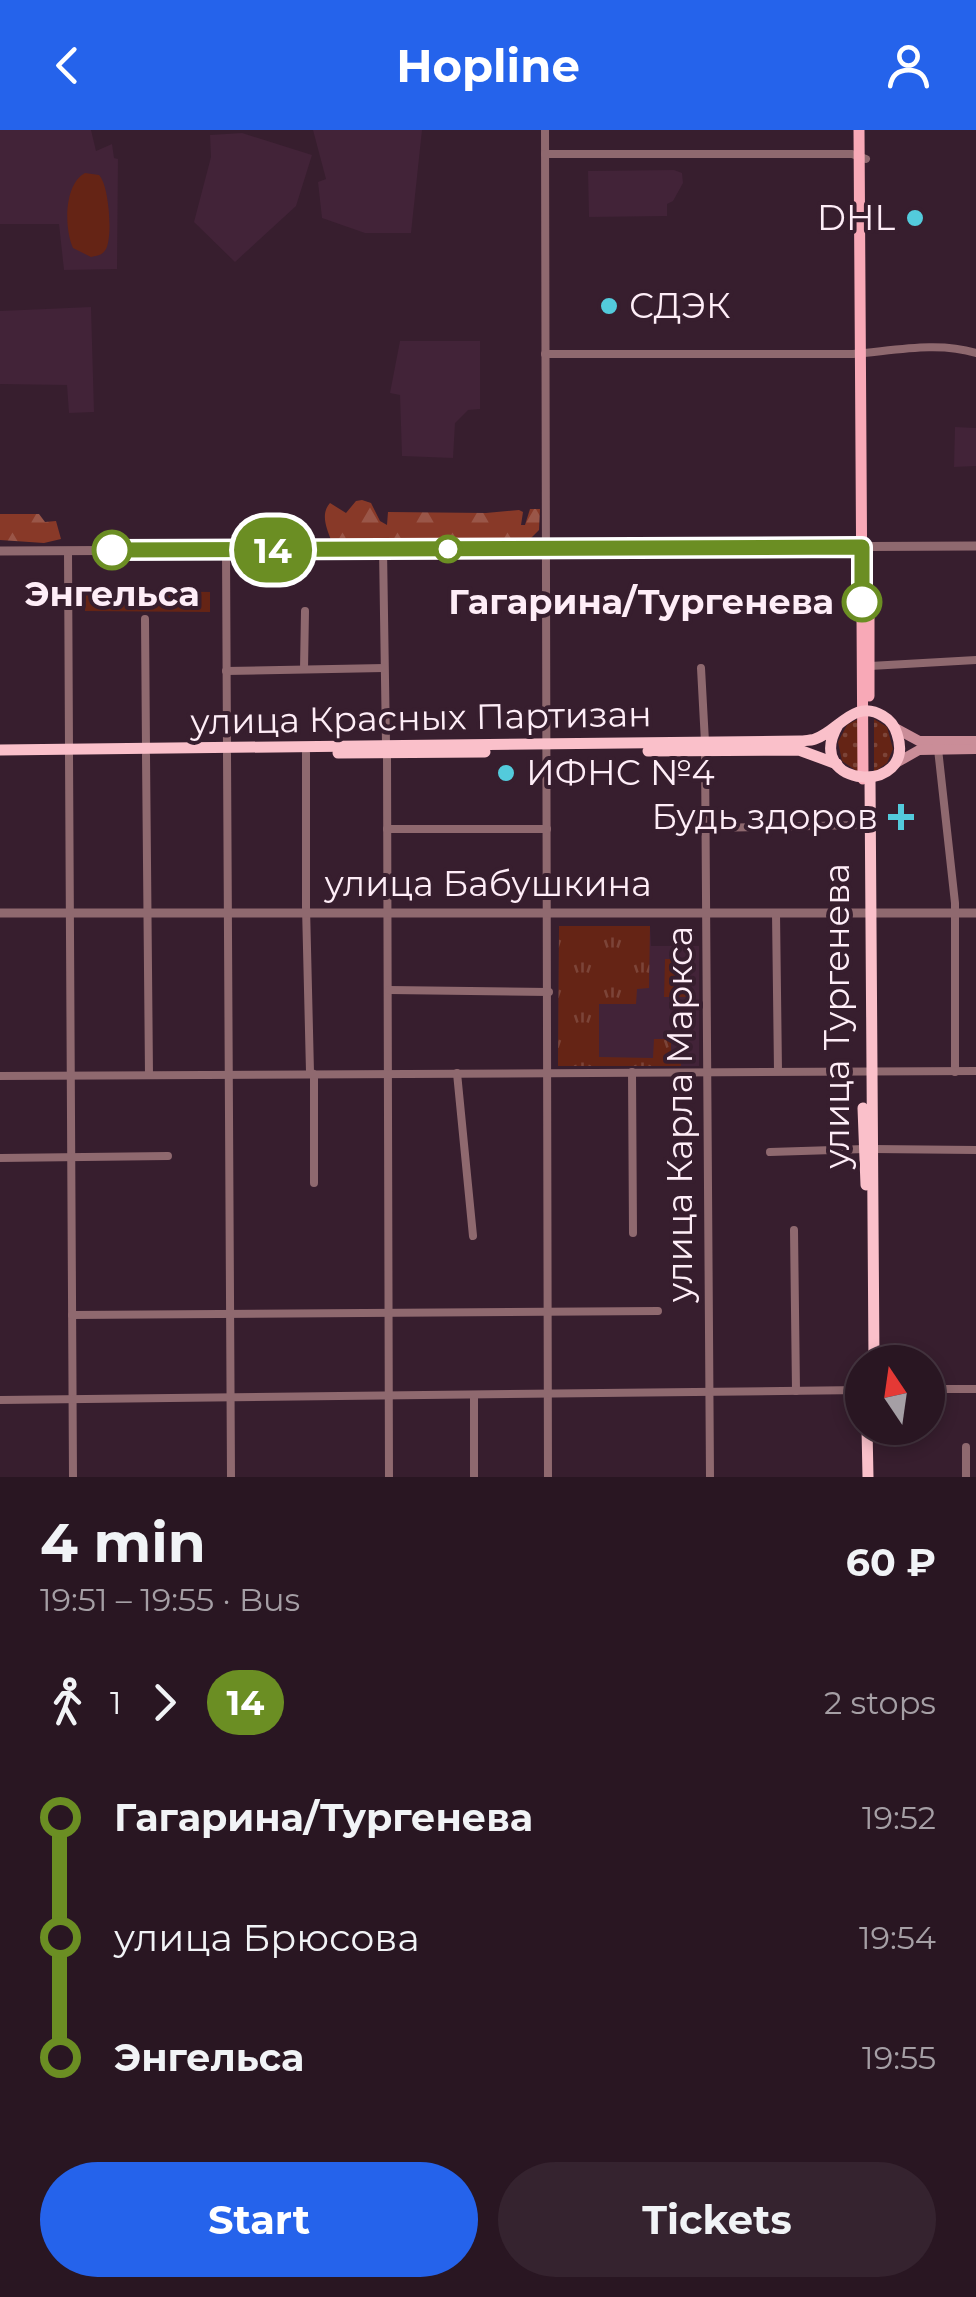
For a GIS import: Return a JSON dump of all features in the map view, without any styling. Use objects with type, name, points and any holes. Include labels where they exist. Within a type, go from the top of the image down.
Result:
[{"type":"highway","name":"улица Красных Партизан","points":[[0,753],[800,742],[814,740],[844,718],[866,711]]},
{"type":"highway","points":[[866,711],[884,716],[894,728],[899,744],[892,766],[866,779]]},
{"type":"highway","points":[[836,764],[831,740],[838,725]]},
{"type":"highway","name":"улица Красных Партизан","points":[[705,746],[799,750],[866,779]]},
{"type":"highway","name":"улица Красных Партизан","points":[[227,751],[306,754],[386,748]]},
{"type":"highway","name":"улица Тургенева","points":[[866,779],[867,913]]},
{"type":"highway","name":"улица Тургенева","points":[[866,779],[870,1345]]},
{"type":"highway","points":[[871,1445],[872,1477]]},
{"type":"main road","name":"улица Тургенева","points":[[863,130],[866,779]]},
{"type":"main road","name":"улица Тургенева","points":[[865,547],[870,666],[866,711]]},
{"type":"main road","points":[[894,728],[919,740],[976,740]]},
{"type":"main road","points":[[892,766],[919,750],[976,749]]},
{"type":"street","points":[[545,130],[548,1477]]},
{"type":"street","points":[[545,154],[863,157]]},
{"type":"street","points":[[545,354],[961,349],[976,354]]},
{"type":"street","points":[[0,551],[976,546]]},
{"type":"street","points":[[382,549],[389,990],[390,1477]]},
{"type":"street","points":[[226,550],[231,1477]]},
{"type":"street","points":[[68,551],[73,1477]]},
{"type":"street","points":[[304,668],[305,611]]},
{"type":"street","points":[[145,619],[148,1075]]},
{"type":"street","points":[[870,666],[976,660]]},
{"type":"street","points":[[226,671],[384,668]]},
{"type":"street","name":"улица Карла Маркса","points":[[701,668],[705,746],[710,1477]]},
{"type":"street","points":[[938,750],[954,913],[955,1072]]},
{"type":"street","points":[[306,754],[314,1183]]},
{"type":"street","points":[[705,828],[864,824]]},
{"type":"street","points":[[387,828],[547,829]]},
{"type":"street","points":[[776,913],[778,1071]]},
{"type":"street","name":"улица Бабушкина","points":[[0,914],[976,913]]},
{"type":"street","points":[[389,990],[549,992]]},
{"type":"street","points":[[0,1076],[976,1071]]},
{"type":"street","points":[[632,1072],[633,1233]]},
{"type":"street","points":[[458,1073],[473,1236]]},
{"type":"street","points":[[770,1152],[976,1150]]},
{"type":"street","points":[[0,1158],[168,1156]]},
{"type":"street","points":[[794,1230],[796,1391]]},
{"type":"street","points":[[72,1315],[658,1311]]},
{"type":"street","points":[[945,1390],[976,1389]]},
{"type":"street","points":[[0,1400],[845,1390]]},
{"type":"street","points":[[474,1395],[474,1477]]},
{"type":"street","points":[[966,1447],[966,1477]]},
{"type":"shaded area","points":[[0,130],[91,130],[96,151],[112,144],[114,158],[118,159],[117,269],[64,270],[59,224],[0,224]]},
{"type":"shaded area","points":[[313,130],[422,130],[411,233],[365,233],[322,218],[318,182],[326,179]]},
{"type":"shaded area","points":[[242,133],[312,155],[296,206],[235,262],[194,222],[211,157],[210,135]]},
{"type":"shaded area","points":[[588,171],[682,173],[683,183],[667,204],[667,216],[589,217]]},
{"type":"shaded area","points":[[91,307],[94,412],[69,413],[67,385],[0,384],[0,311]]},
{"type":"shaded area","points":[[400,341],[480,341],[480,409],[468,410],[455,423],[453,458],[402,456],[400,395],[390,393]]},
{"type":"shaded area","points":[[955,427],[976,428],[976,466],[954,467]]},
{"type":"shaded area","points":[[559,926],[650,926],[651,946],[699,946],[699,1066],[558,1066]]},
{"type":"green space","points":[[85,173],[99,175],[109,211],[106,249],[91,257],[73,248],[67,218],[73,187]]},
{"type":"green space","points":[[356,501],[371,503],[380,521],[387,525],[388,512],[519,510],[523,512],[521,525],[525,525],[530,509],[540,509],[539,530],[528,541],[331,540],[325,517],[330,503],[346,513]]},
{"type":"green space","points":[[0,514],[39,514],[45,522],[56,521],[61,539],[44,543],[0,540]]},
{"type":"green space","points":[[86,590],[210,592],[210,612],[85,611]]},
{"type":"green space","points":[[858,719],[858,772],[842,761],[838,742],[847,725]]},
{"type":"green space","points":[[874,719],[887,727],[893,749],[887,763],[874,772]]},
{"type":"green space","points":[[559,926],[650,926],[649,988],[637,989],[636,1004],[599,1004],[599,1057],[653,1058],[654,1039],[671,1039],[671,1056],[681,1057],[681,1066],[558,1066]]},
{"type":"green space","points":[[665,959],[688,959],[688,997],[664,997]]},
{"type":"bus line","name":"14","points":[[112,550],[862,547],[862,602]]},
{"type":"place","name":"DHL","points":[[915,218]]},
{"type":"place","name":"СДЭК","points":[[609,306]]},
{"type":"place","name":"Энгельса","points":[[112,550]]},
{"type":"place","name":"Гагарина/Тургенева","points":[[862,602]]},
{"type":"place","name":"ИФНС №4","points":[[506,773]]},
{"type":"place","name":"Будь здоров","points":[[901,817]]}]
